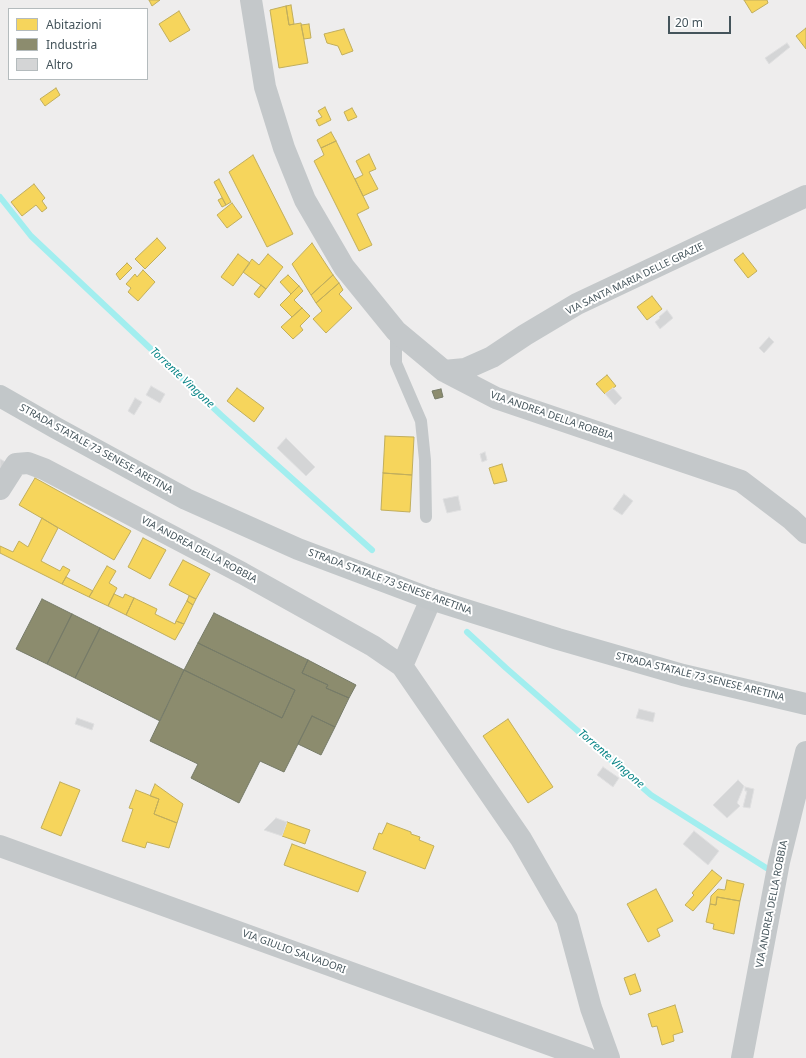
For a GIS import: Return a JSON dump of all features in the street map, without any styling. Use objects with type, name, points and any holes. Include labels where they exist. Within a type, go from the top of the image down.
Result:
[{"type":"main road","name":"STRADA STATALE 73 SENESE ARETINA","points":[[0,396],[186,499],[298,549],[431,599],[558,639],[676,673],[806,704]]},
{"type":"street","name":"VIA ANDREA DELLA ROBBIA","points":[[251,0],[266,87],[284,148],[305,200],[344,267],[396,331],[444,371],[496,398],[741,481],[792,519],[806,533]]},
{"type":"street","name":"VIA SANTA MARIA DELLE GRAZIE","points":[[444,371],[465,369],[492,357],[525,335],[578,304],[806,196]]},
{"type":"street","name":"VIA ANDREA DELLA ROBBIA","points":[[0,489],[16,464],[28,463],[44,468],[242,573],[374,646],[402,666]]},
{"type":"street","points":[[431,599],[402,666],[521,839],[567,919],[591,1008],[609,1058]]},
{"type":"street","name":"VIA ANDREA DELLA ROBBIA","points":[[742,1058],[779,862],[806,752]]},
{"type":"street","name":"VIA GIULIO SALVADORI","points":[[0,846],[587,1058]]},
{"type":"lane","points":[[396,331],[396,363],[421,421],[426,460],[426,517]]},
{"type":"building: Abitazioni","points":[[149,0],[160,0],[152,6]]},
{"type":"building: Abitazioni","points":[[744,0],[767,0],[768,3],[752,13]]},
{"type":"building: Abitazioni","points":[[291,5],[294,24],[289,25],[286,6]]},
{"type":"building: Abitazioni","points":[[286,6],[289,25],[301,23],[308,63],[279,68],[270,10]]},
{"type":"building: Abitazioni","points":[[179,11],[190,30],[170,42],[159,24]]},
{"type":"building: Abitazioni","points":[[309,24],[311,38],[304,39],[301,25]]},
{"type":"building: Abitazioni","points":[[806,28],[806,49],[796,36]]},
{"type":"building: Abitazioni","points":[[344,29],[353,51],[342,55],[338,46],[327,43],[324,34]]},
{"type":"building: Abitazioni","points":[[56,88],[60,95],[45,106],[40,99]]},
{"type":"building: Abitazioni","points":[[325,107],[331,120],[319,126],[316,120],[322,117],[318,111]]},
{"type":"building: Abitazioni","points":[[352,108],[357,117],[348,121],[344,112]]},
{"type":"building: Abitazioni","points":[[331,132],[336,141],[321,148],[317,140]]},
{"type":"building: Abitazioni","points":[[336,141],[369,208],[357,214],[372,245],[359,251],[314,161],[324,155],[321,148]]},
{"type":"building: Abitazioni","points":[[369,154],[376,169],[369,172],[378,189],[363,196],[355,179],[363,175],[356,161]]},
{"type":"building: Abitazioni","points":[[253,155],[293,234],[267,247],[229,172]]},
{"type":"building: Abitazioni","points":[[219,179],[231,202],[226,205],[214,182]]},
{"type":"building: Abitazioni","points":[[34,184],[45,198],[42,201],[47,208],[42,212],[36,205],[22,216],[11,202]]},
{"type":"building: Abitazioni","points":[[222,198],[226,205],[222,207],[218,200]]},
{"type":"building: Abitazioni","points":[[232,203],[242,217],[227,228],[217,215]]},
{"type":"building: Abitazioni","points":[[157,238],[166,248],[145,269],[135,259]]},
{"type":"building: Abitazioni","points":[[312,243],[333,275],[311,295],[292,264]]},
{"type":"building: Abitazioni","points":[[743,253],[757,271],[748,278],[734,260]]},
{"type":"building: Abitazioni","points":[[238,254],[250,263],[233,286],[221,277]]},
{"type":"building: Abitazioni","points":[[268,254],[283,267],[266,289],[243,272],[252,259],[259,265]]},
{"type":"building: Abitazioni","points":[[127,263],[132,268],[120,280],[116,274]]},
{"type":"building: Abitazioni","points":[[143,270],[155,282],[138,301],[128,292],[131,288],[126,284],[135,274],[137,277]]},
{"type":"building: Abitazioni","points":[[288,275],[299,286],[291,294],[280,282]]},
{"type":"building: Abitazioni","points":[[333,275],[339,283],[316,303],[311,295]]},
{"type":"building: Abitazioni","points":[[339,283],[343,290],[339,294],[352,308],[326,333],[313,319],[322,311],[316,303]]},
{"type":"building: Abitazioni","points":[[261,285],[266,289],[259,298],[254,294]]},
{"type":"building: Abitazioni","points":[[299,286],[303,291],[294,300],[302,308],[292,317],[280,305]]},
{"type":"building: Abitazioni","points":[[652,296],[662,309],[647,320],[637,307]]},
{"type":"building: Abitazioni","points":[[302,308],[310,316],[300,326],[303,330],[293,339],[281,327]]},
{"type":"building: Abitazioni","points":[[607,375],[616,386],[605,394],[596,384]]},
{"type":"building: Abitazioni","points":[[237,388],[264,408],[254,422],[227,401]]},
{"type":"building: Abitazioni","points":[[385,436],[414,437],[412,475],[383,473]]},
{"type":"building: Abitazioni","points":[[502,464],[507,481],[494,484],[489,468]]},
{"type":"building: Abitazioni","points":[[383,473],[412,475],[410,512],[381,510]]},
{"type":"building: Abitazioni","points":[[35,478],[131,531],[114,560],[19,505]]},
{"type":"building: Abitazioni","points":[[42,518],[58,528],[41,561],[60,571],[63,566],[70,570],[62,584],[0,553],[0,546],[13,552],[19,541],[28,547]]},
{"type":"building: Abitazioni","points":[[143,538],[166,550],[150,579],[128,567]]},
{"type":"building: Abitazioni","points":[[183,560],[210,574],[196,599],[169,585]]},
{"type":"building: Abitazioni","points":[[107,566],[116,571],[109,583],[117,588],[108,606],[89,597]]},
{"type":"building: Abitazioni","points":[[66,577],[93,591],[89,597],[62,584]]},
{"type":"building: Abitazioni","points":[[114,594],[123,598],[125,594],[134,598],[126,615],[108,606]]},
{"type":"building: Abitazioni","points":[[189,596],[196,599],[193,605],[187,601]]},
{"type":"building: Abitazioni","points":[[134,598],[157,609],[155,614],[175,624],[176,621],[184,624],[175,640],[126,615]]},
{"type":"building: Abitazioni","points":[[187,601],[193,605],[184,624],[176,621]]},
{"type":"building: Abitazioni","points":[[508,719],[553,787],[528,803],[483,736]]},
{"type":"building: Abitazioni","points":[[60,782],[80,790],[61,836],[41,828]]},
{"type":"building: Abitazioni","points":[[155,784],[183,804],[177,823],[154,814],[159,799],[150,796]]},
{"type":"building: Abitazioni","points":[[136,790],[159,799],[154,814],[177,823],[169,848],[147,842],[145,848],[122,841],[133,809],[129,808]]},
{"type":"building: Abitazioni","points":[[287,822],[310,830],[305,844],[282,836]]},
{"type":"building: Abitazioni","points":[[387,823],[411,832],[411,834],[420,837],[419,840],[434,846],[425,869],[373,849],[379,833],[382,834]]},
{"type":"building: Abitazioni","points":[[292,844],[366,872],[358,892],[284,865]]},
{"type":"building: Abitazioni","points":[[712,870],[722,878],[693,911],[685,905],[694,895],[692,893]]},
{"type":"building: Abitazioni","points":[[727,880],[744,884],[740,901],[717,897],[716,905],[710,904],[711,896],[718,889],[725,890]]},
{"type":"building: Abitazioni","points":[[656,889],[673,921],[657,929],[660,936],[648,942],[627,904]]},
{"type":"building: Abitazioni","points":[[717,897],[740,901],[734,934],[713,929],[714,924],[706,922],[710,904],[716,905]]},
{"type":"building: Abitazioni","points":[[635,974],[641,991],[630,995],[624,978]]},
{"type":"building: Abitazioni","points":[[675,1005],[683,1032],[673,1035],[674,1041],[662,1045],[657,1026],[652,1027],[648,1014]]},
{"type":"building: Industria","points":[[441,389],[443,397],[435,399],[432,391]]},
{"type":"building: Industria","points":[[42,599],[72,614],[47,664],[16,649]]},
{"type":"building: Industria","points":[[214,613],[308,660],[302,673],[328,685],[326,688],[349,698],[335,727],[312,716],[284,772],[260,761],[239,803],[191,778],[198,764],[150,741],[184,670],[282,718],[295,690],[198,643]]},
{"type":"building: Industria","points":[[72,614],[100,628],[75,678],[47,664]]},
{"type":"building: Industria","points":[[100,628],[184,670],[160,721],[75,678]]},
{"type":"building: Industria","points":[[198,643],[295,690],[282,718],[184,670]]},
{"type":"building: Industria","points":[[308,660],[356,685],[349,698],[326,688],[328,685],[302,673]]},
{"type":"building: Industria","points":[[312,716],[335,727],[321,755],[298,744]]},
{"type":"building: Altro","points":[[787,43],[790,47],[769,64],[765,58]]},
{"type":"building: Altro","points":[[667,310],[673,318],[660,329],[655,322]]},
{"type":"building: Altro","points":[[769,337],[774,342],[764,353],[759,348]]},
{"type":"building: Altro","points":[[151,386],[165,394],[160,403],[146,395]]},
{"type":"building: Altro","points":[[613,388],[622,398],[615,405],[605,394]]},
{"type":"building: Altro","points":[[135,398],[142,402],[134,415],[128,411]]},
{"type":"building: Altro","points":[[286,438],[315,467],[306,476],[277,448]]},
{"type":"building: Altro","points":[[485,452],[487,460],[482,462],[480,454]]},
{"type":"building: Altro","points":[[0,459],[11,465],[0,480]]},
{"type":"building: Altro","points":[[624,494],[633,501],[622,515],[613,509]]},
{"type":"building: Altro","points":[[458,496],[461,510],[447,513],[443,499]]},
{"type":"building: Altro","points":[[639,709],[655,713],[653,722],[636,718]]},
{"type":"building: Altro","points":[[77,718],[94,724],[92,730],[75,724]]},
{"type":"building: Altro","points":[[603,767],[619,778],[613,787],[597,775]]},
{"type":"building: Altro","points":[[738,780],[744,786],[737,803],[740,806],[727,818],[713,805]]},
{"type":"building: Altro","points":[[745,787],[754,789],[750,808],[743,807],[747,791],[745,791]]},
{"type":"building: Altro","points":[[276,818],[287,822],[282,836],[264,830]]},
{"type":"building: Altro","points":[[694,831],[719,851],[708,865],[683,844]]},
{"type":"waterway","name":"Torrente Vingone","points":[[0,197],[31,236],[221,415],[372,550]]},
{"type":"waterway","name":"Torrente Vingone","points":[[467,632],[651,795],[768,869]]}]
